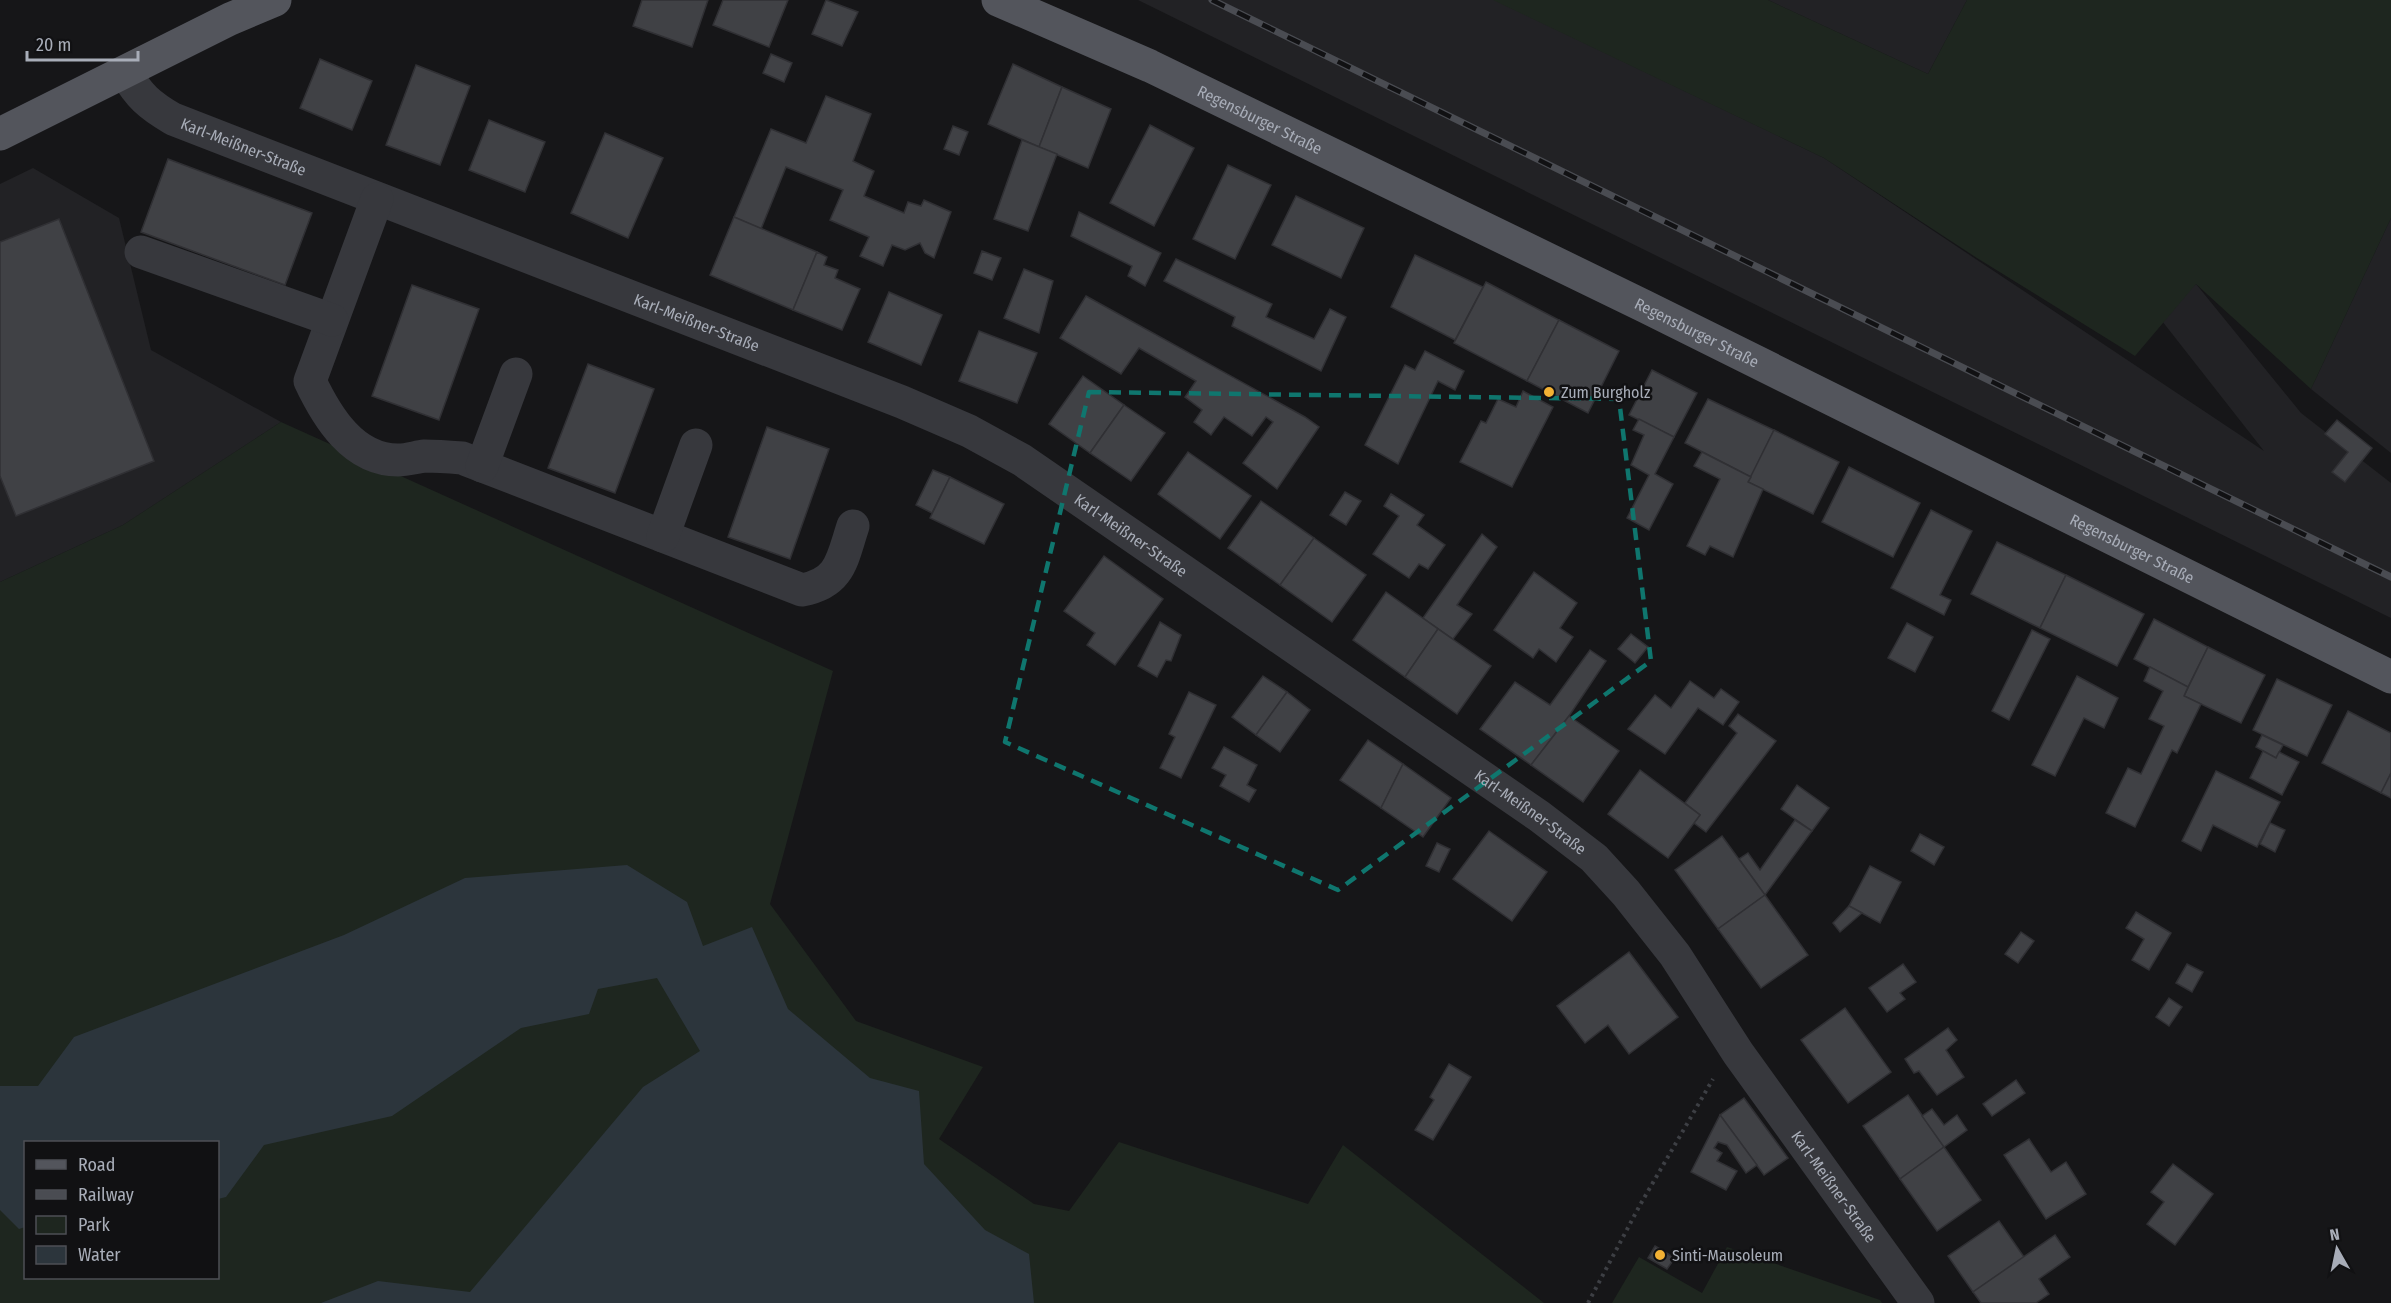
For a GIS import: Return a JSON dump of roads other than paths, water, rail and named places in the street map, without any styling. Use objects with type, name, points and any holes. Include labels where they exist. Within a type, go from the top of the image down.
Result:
[{"type":"main road","points":[[0,135],[230,19],[275,0]]},
{"type":"main road","name":"Regensburger Straße","points":[[998,0],[1150,66],[1644,306],[2391,677]]},
{"type":"street","name":"Karl-Meißner-Straße","points":[[125,72],[136,91],[149,105],[173,119],[902,402],[969,431],[1022,460],[1539,816],[1594,858],[1626,893],[1675,954],[1738,1053],[1918,1303]]},
{"type":"street","points":[[377,199],[310,381],[322,406],[339,431],[369,454],[396,460],[426,456],[462,458],[802,590],[820,587],[837,572],[853,526]]},
{"type":"street","points":[[141,252],[332,320]]},
{"type":"street","points":[[482,465],[516,374]]},
{"type":"street","points":[[663,536],[696,446]]},
{"type":"water","points":[[627,865],[687,902],[703,946],[752,927],[788,1009],[870,1078],[919,1091],[924,1164],[985,1230],[1029,1254],[1034,1303],[321,1303],[378,1281],[470,1292],[643,1087],[700,1051],[657,978],[598,989],[589,1014],[521,1028],[392,1116],[264,1145],[226,1197],[219,1199],[219,1141],[24,1141],[24,1227],[19,1229],[0,1210],[0,1086],[38,1086],[74,1037],[344,935],[465,878]]},
{"type":"railway","points":[[1212,0],[2391,577]]},
{"type":"place","name":"Zum Burgholz","points":[[1549,392]]},
{"type":"place","name":"Sinti-Mausoleum","points":[[1660,1255]]}]
